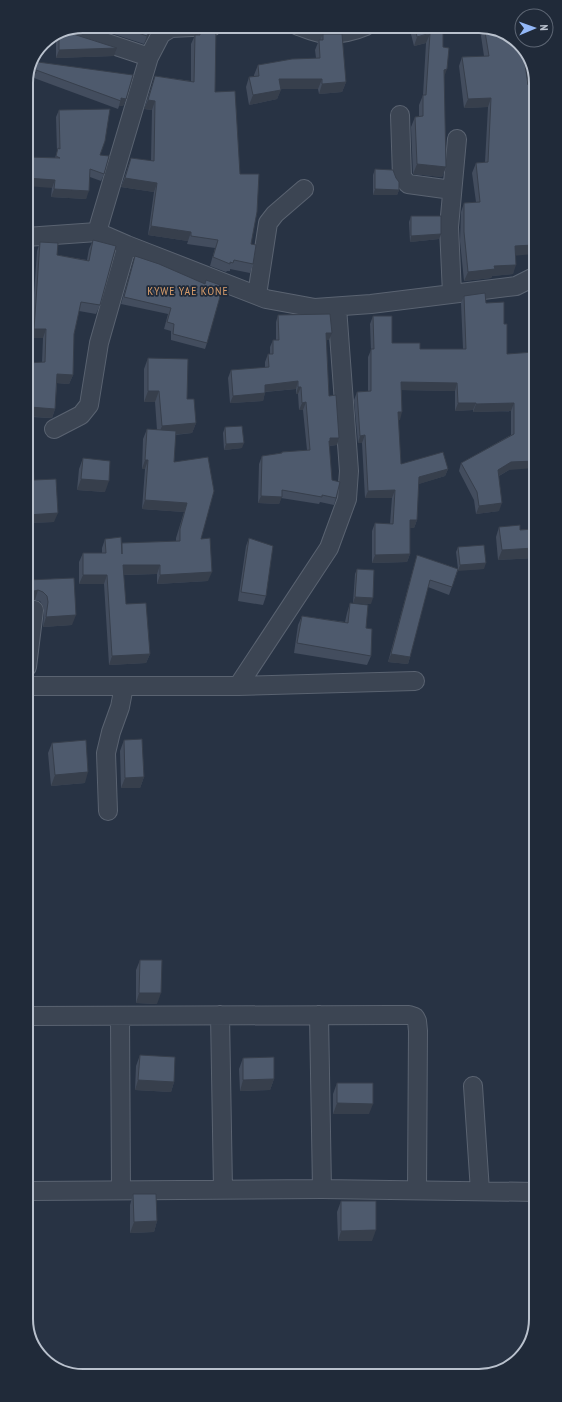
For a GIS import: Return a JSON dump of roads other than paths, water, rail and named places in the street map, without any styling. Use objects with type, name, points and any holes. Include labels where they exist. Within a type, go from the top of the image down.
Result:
[{"type":"street","points":[[82,33],[149,57]]},
{"type":"street","points":[[97,232],[149,57],[163,33]]},
{"type":"street","points":[[400,115],[402,177],[408,184],[452,190]]},
{"type":"street","points":[[452,294],[449,227],[457,139]]},
{"type":"street","points":[[257,295],[268,223],[275,214],[304,189]]},
{"type":"street","points":[[33,237],[97,232],[127,246],[266,299],[315,308],[371,304],[516,286],[529,280]]},
{"type":"street","points":[[54,429],[81,415],[89,405],[99,343],[127,246]]},
{"type":"street","points":[[238,686],[329,548],[347,499],[349,471],[337,306]]},
{"type":"street","points":[[33,618],[34,610]]},
{"type":"street","points":[[33,686],[238,686],[415,681]]},
{"type":"street","points":[[108,811],[106,753],[111,732],[120,707],[124,686]]},
{"type":"street","points":[[220,1015],[222,1189]]},
{"type":"street","points":[[319,1015],[322,1189]]},
{"type":"street","points":[[33,1016],[415,1016],[418,1031],[418,1190]]},
{"type":"street","points":[[120,1016],[121,1190]]},
{"type":"street","points":[[473,1086],[480,1191]]},
{"type":"street","points":[[33,1191],[322,1189],[529,1192]]},
{"type":"district","name":"KYWE YAE KONE","points":[[188,291]]}]
